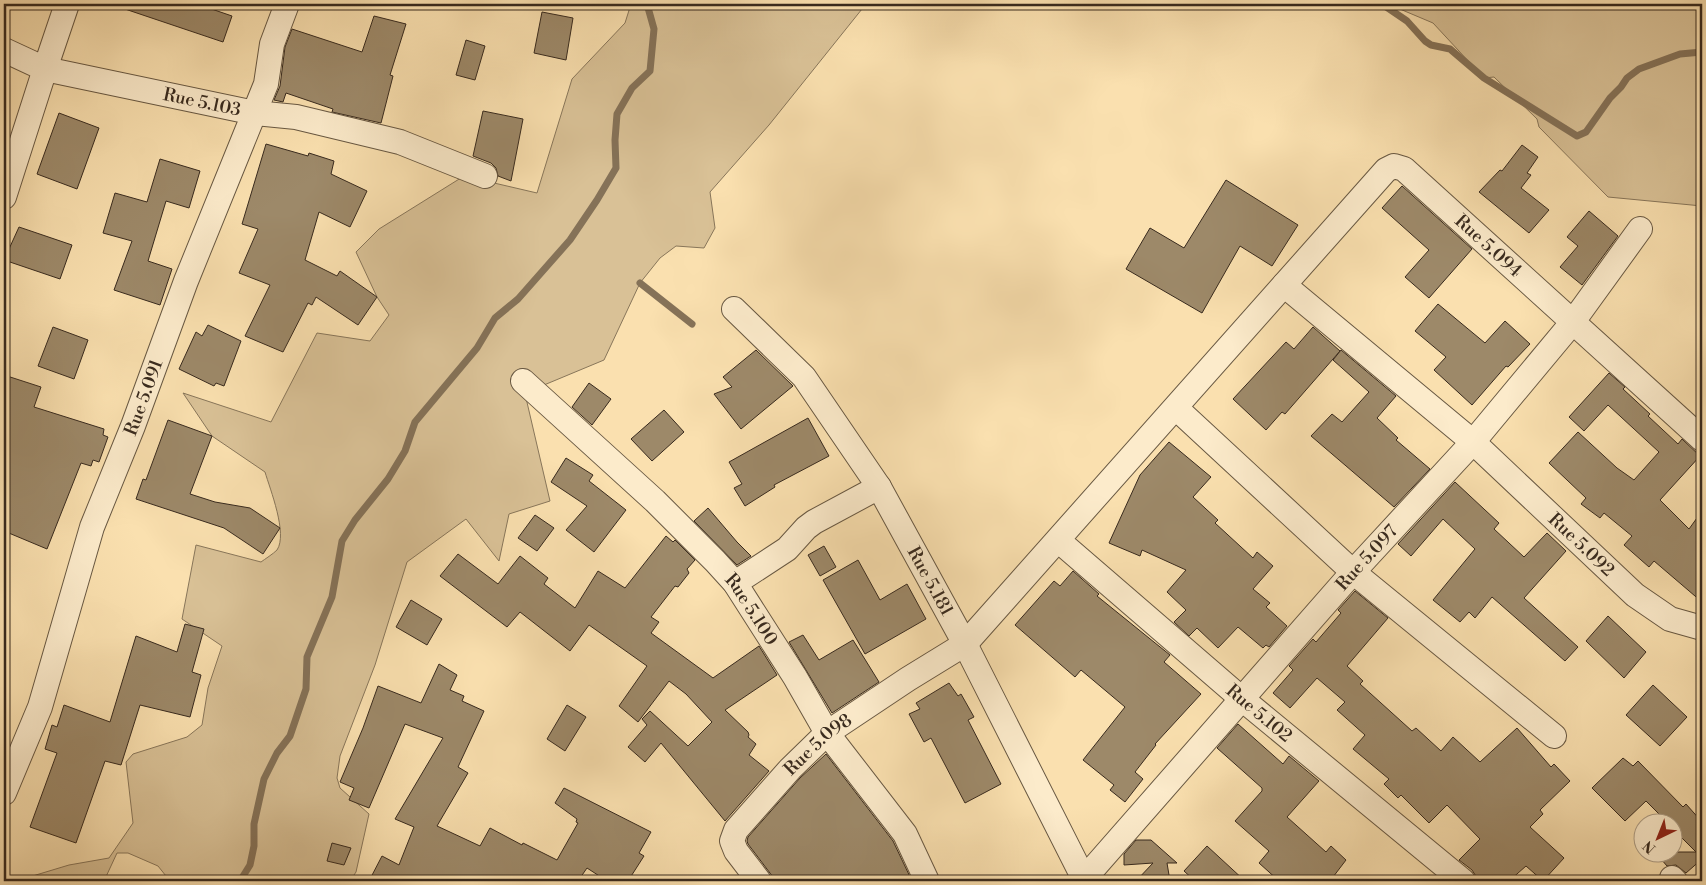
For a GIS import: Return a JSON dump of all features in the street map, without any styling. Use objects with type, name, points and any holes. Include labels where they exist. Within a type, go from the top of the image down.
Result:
[{"type":"street","points":[[4,197],[67,4]]},
{"type":"street","name":"Rue 5.091","points":[[4,793],[40,707],[92,527],[133,426],[186,281],[266,84],[272,44],[287,4]]},
{"type":"street","name":"Rue 5.103","points":[[4,50],[45,69],[255,113],[296,117],[400,142],[485,176]]},
{"type":"street","name":"Rue 5.094","points":[[1284,285],[1386,170],[1394,166],[1404,168],[1572,323],[1702,438]]},
{"type":"street","name":"Rue 5.097","points":[[1085,880],[1353,572],[1473,442],[1572,323],[1640,229]]},
{"type":"street","name":"Rue 5.098","points":[[759,881],[736,851],[732,841],[736,830],[790,769],[827,733],[965,644],[1059,541],[1284,285]]},
{"type":"street","name":"Rue 5.092","points":[[1284,285],[1473,442],[1635,595],[1670,619],[1702,628]]},
{"type":"street","name":"Rue 5.181","points":[[734,309],[804,377],[879,488],[1022,752],[1085,880]]},
{"type":"street","name":"Rue 5.100","points":[[523,381],[655,501],[735,583],[795,677],[827,733],[905,834],[926,881]]},
{"type":"street","points":[[1176,408],[1353,572],[1554,736]]},
{"type":"street","points":[[735,583],[788,549],[806,528],[814,522],[879,488]]},
{"type":"street","name":"Rue 5.102","points":[[1059,541],[1242,699],[1463,881]]},
{"type":"shaded area","points":[[631,4],[866,4],[769,125],[710,192],[715,228],[704,248],[676,246],[660,258],[640,283],[604,360],[532,390],[526,398],[550,501],[509,514],[499,561],[466,519],[407,562],[375,665],[340,756],[337,778],[340,788],[369,814],[356,872],[350,881],[170,881],[158,866],[128,853],[117,853],[104,881],[16,881],[69,865],[109,858],[133,823],[126,762],[133,754],[187,737],[202,725],[208,688],[222,646],[182,619],[196,545],[261,562],[277,550],[280,543],[277,511],[265,472],[212,436],[183,393],[271,422],[317,333],[370,341],[389,315],[377,297],[356,252],[379,229],[464,176],[537,193],[572,79],[625,23]]},
{"type":"shaded area","points":[[1388,4],[1702,4],[1702,206],[1608,197],[1539,127],[1537,119],[1494,77],[1484,78],[1433,23]]},
{"type":"building","points":[[120,4],[197,4],[232,16],[223,42],[119,7]]},
{"type":"building","points":[[542,12],[573,18],[566,60],[534,53]]},
{"type":"building","points":[[374,16],[406,24],[390,75],[393,76],[381,123],[332,112],[333,109],[286,93],[283,102],[274,100],[280,86],[285,47],[292,29],[362,52]]},
{"type":"building","points":[[466,40],[485,46],[475,80],[456,75]]},
{"type":"building","points":[[483,111],[523,119],[511,181],[498,176],[496,168],[491,163],[473,156]]},
{"type":"building","points":[[59,113],[99,128],[77,189],[37,174]]},
{"type":"building","points":[[266,144],[308,156],[309,153],[334,161],[331,174],[367,191],[350,227],[319,212],[305,260],[337,276],[340,271],[377,297],[358,325],[316,297],[312,305],[308,303],[283,352],[245,336],[270,285],[239,273],[258,229],[242,224]]},
{"type":"building","points":[[1522,145],[1538,157],[1527,173],[1531,175],[1521,188],[1549,210],[1529,233],[1479,192],[1500,170],[1502,171]]},
{"type":"building","points":[[160,159],[200,171],[189,208],[166,201],[148,261],[172,269],[160,305],[114,290],[132,241],[103,233],[115,193],[147,202]]},
{"type":"building","points":[[1226,180],[1298,225],[1272,266],[1240,246],[1202,313],[1126,269],[1150,228],[1184,248]]},
{"type":"building","points":[[1402,186],[1472,249],[1429,298],[1405,277],[1429,250],[1382,208]]},
{"type":"building","points":[[1589,211],[1618,236],[1582,285],[1560,267],[1578,246],[1567,237]]},
{"type":"building","points":[[19,227],[72,245],[60,279],[4,260]]},
{"type":"building","points":[[1438,304],[1485,343],[1505,321],[1530,344],[1508,367],[1506,366],[1472,405],[1434,370],[1446,357],[1415,331]]},
{"type":"building","points":[[208,325],[241,341],[224,386],[216,383],[214,386],[179,369],[196,332],[202,336]]},
{"type":"building","points":[[53,327],[88,340],[74,379],[38,366]]},
{"type":"building","points":[[1313,327],[1340,351],[1285,414],[1282,412],[1266,430],[1233,399],[1286,342],[1294,349]]},
{"type":"building","points":[[756,350],[793,386],[741,429],[714,394],[732,387],[723,377]]},
{"type":"building","points":[[1341,350],[1396,396],[1377,418],[1398,438],[1396,440],[1430,469],[1394,507],[1311,436],[1332,414],[1342,422],[1369,392],[1333,360]]},
{"type":"building","points":[[1609,373],[1650,414],[1648,416],[1678,444],[1682,439],[1700,456],[1660,500],[1689,529],[1702,511],[1702,602],[1654,561],[1649,567],[1624,545],[1632,536],[1604,513],[1600,518],[1581,504],[1586,498],[1549,463],[1578,432],[1617,468],[1634,480],[1659,452],[1608,405],[1584,431],[1569,417]]},
{"type":"building","points":[[4,375],[41,387],[34,407],[104,429],[103,435],[108,437],[99,462],[93,460],[91,466],[81,463],[47,549],[4,531]]},
{"type":"building","points":[[589,383],[611,399],[592,425],[572,407]]},
{"type":"building","points":[[664,410],[684,432],[652,461],[631,439]]},
{"type":"building","points":[[808,418],[829,456],[774,485],[775,487],[745,506],[734,488],[742,484],[729,462]]},
{"type":"building","points":[[168,420],[212,436],[190,494],[215,502],[250,508],[280,528],[263,554],[224,528],[136,499],[143,479],[146,480]]},
{"type":"building","points":[[1169,442],[1211,477],[1193,497],[1218,520],[1215,523],[1253,558],[1257,552],[1273,566],[1253,589],[1270,603],[1266,607],[1287,626],[1269,647],[1266,645],[1263,648],[1238,627],[1218,648],[1197,628],[1189,636],[1174,622],[1186,610],[1167,592],[1186,570],[1142,550],[1140,556],[1109,543],[1140,475]]},
{"type":"building","points":[[566,458],[593,475],[589,481],[626,510],[594,552],[566,530],[587,506],[551,482]]},
{"type":"building","points":[[1455,482],[1499,523],[1494,529],[1524,557],[1547,533],[1566,551],[1524,598],[1578,647],[1565,661],[1492,597],[1475,618],[1469,612],[1460,622],[1433,600],[1475,549],[1443,519],[1411,556],[1398,544]]},
{"type":"building","points":[[708,508],[751,556],[737,565],[694,521]]},
{"type":"building","points":[[535,515],[554,528],[537,551],[518,538]]},
{"type":"building","points":[[666,536],[673,542],[675,540],[695,560],[687,569],[689,573],[678,587],[675,586],[651,617],[659,622],[651,633],[713,678],[759,646],[777,675],[725,710],[748,732],[748,737],[756,744],[749,755],[769,771],[725,821],[661,743],[645,762],[628,747],[647,725],[642,719],[650,711],[688,746],[712,722],[686,694],[669,681],[638,722],[619,706],[647,666],[589,625],[570,651],[520,612],[507,627],[440,576],[458,554],[498,584],[520,556],[548,578],[544,584],[575,608],[598,571],[625,588]]},
{"type":"building","points":[[824,546],[836,567],[820,576],[808,555]]},
{"type":"building","points":[[858,560],[880,600],[907,584],[926,619],[865,654],[823,580]]},
{"type":"building","points":[[1073,571],[1099,594],[1097,596],[1170,655],[1164,662],[1201,694],[1155,744],[1135,772],[1143,779],[1125,802],[1110,790],[1114,785],[1083,760],[1125,707],[1081,670],[1075,677],[1015,625],[1054,581],[1060,586]]},
{"type":"building","points":[[1355,591],[1388,618],[1347,666],[1363,681],[1360,684],[1412,731],[1416,728],[1441,751],[1453,737],[1480,762],[1517,728],[1551,767],[1554,764],[1570,781],[1540,810],[1543,814],[1530,827],[1564,858],[1543,881],[1526,866],[1509,881],[1479,881],[1472,870],[1459,860],[1480,839],[1447,805],[1429,823],[1401,795],[1398,798],[1384,784],[1389,779],[1353,749],[1365,735],[1337,710],[1345,702],[1317,678],[1290,708],[1273,693],[1293,670],[1289,666],[1313,639],[1316,642],[1341,613],[1338,610]]},
{"type":"building","points":[[411,600],[442,619],[427,645],[396,627]]},
{"type":"building","points":[[1608,616],[1646,652],[1624,678],[1586,641]]},
{"type":"building","points":[[185,624],[204,629],[192,672],[201,675],[190,717],[140,705],[121,765],[105,761],[76,843],[30,827],[57,753],[45,749],[52,725],[57,727],[64,705],[110,722],[136,636],[177,652]]},
{"type":"building","points":[[803,635],[819,660],[853,640],[879,682],[832,713],[789,642]]},
{"type":"building","points":[[439,664],[457,675],[450,690],[464,696],[462,701],[484,711],[458,767],[468,773],[437,826],[480,846],[490,828],[522,845],[523,843],[557,860],[578,823],[576,822],[577,819],[555,803],[564,788],[651,832],[639,853],[644,856],[628,881],[607,881],[587,868],[578,881],[369,881],[382,856],[399,865],[414,827],[395,819],[443,738],[405,724],[369,808],[349,800],[354,788],[340,782],[363,728],[378,686],[421,703]]},
{"type":"building","points":[[949,683],[958,696],[961,694],[974,717],[968,720],[1001,784],[965,803],[931,738],[924,742],[909,714],[920,709],[916,703]]},
{"type":"building","points":[[1653,685],[1687,717],[1660,746],[1626,715]]},
{"type":"building","points":[[567,705],[586,717],[565,751],[547,739]]},
{"type":"building","points":[[1238,724],[1283,764],[1289,756],[1319,781],[1287,817],[1326,852],[1331,846],[1346,860],[1330,881],[1279,881],[1259,863],[1269,851],[1235,821],[1262,791],[1262,788],[1217,748]]},
{"type":"building","points":[[826,754],[893,841],[912,881],[776,881],[748,844],[748,837],[800,778]]},
{"type":"building","points":[[1623,758],[1633,766],[1638,761],[1683,807],[1686,804],[1702,822],[1702,859],[1686,873],[1676,865],[1667,866],[1664,862],[1684,862],[1684,852],[1696,852],[1684,840],[1684,812],[1657,812],[1646,801],[1625,821],[1592,788]]},
{"type":"building","points":[[1136,840],[1151,840],[1177,863],[1167,863],[1170,881],[1136,881],[1153,863],[1124,865],[1124,854]]},
{"type":"building","points":[[332,843],[351,848],[344,865],[327,861]]},
{"type":"building","points":[[1207,846],[1245,881],[1195,881],[1184,871]]},
{"type":"waterway","points":[[240,881],[250,865],[254,846],[254,824],[264,779],[277,753],[290,736],[306,689],[307,657],[332,597],[342,541],[355,520],[388,479],[405,451],[415,422],[477,348],[495,318],[518,299],[570,240],[616,168],[615,140],[617,114],[632,88],[650,71],[654,29],[647,4]]},
{"type":"waterway","points":[[1382,4],[1407,21],[1425,41],[1431,45],[1450,49],[1484,78],[1577,136],[1586,132],[1610,98],[1627,78],[1639,69],[1680,54],[1702,52]]},
{"type":"waterway","points":[[640,283],[692,324]]}]
